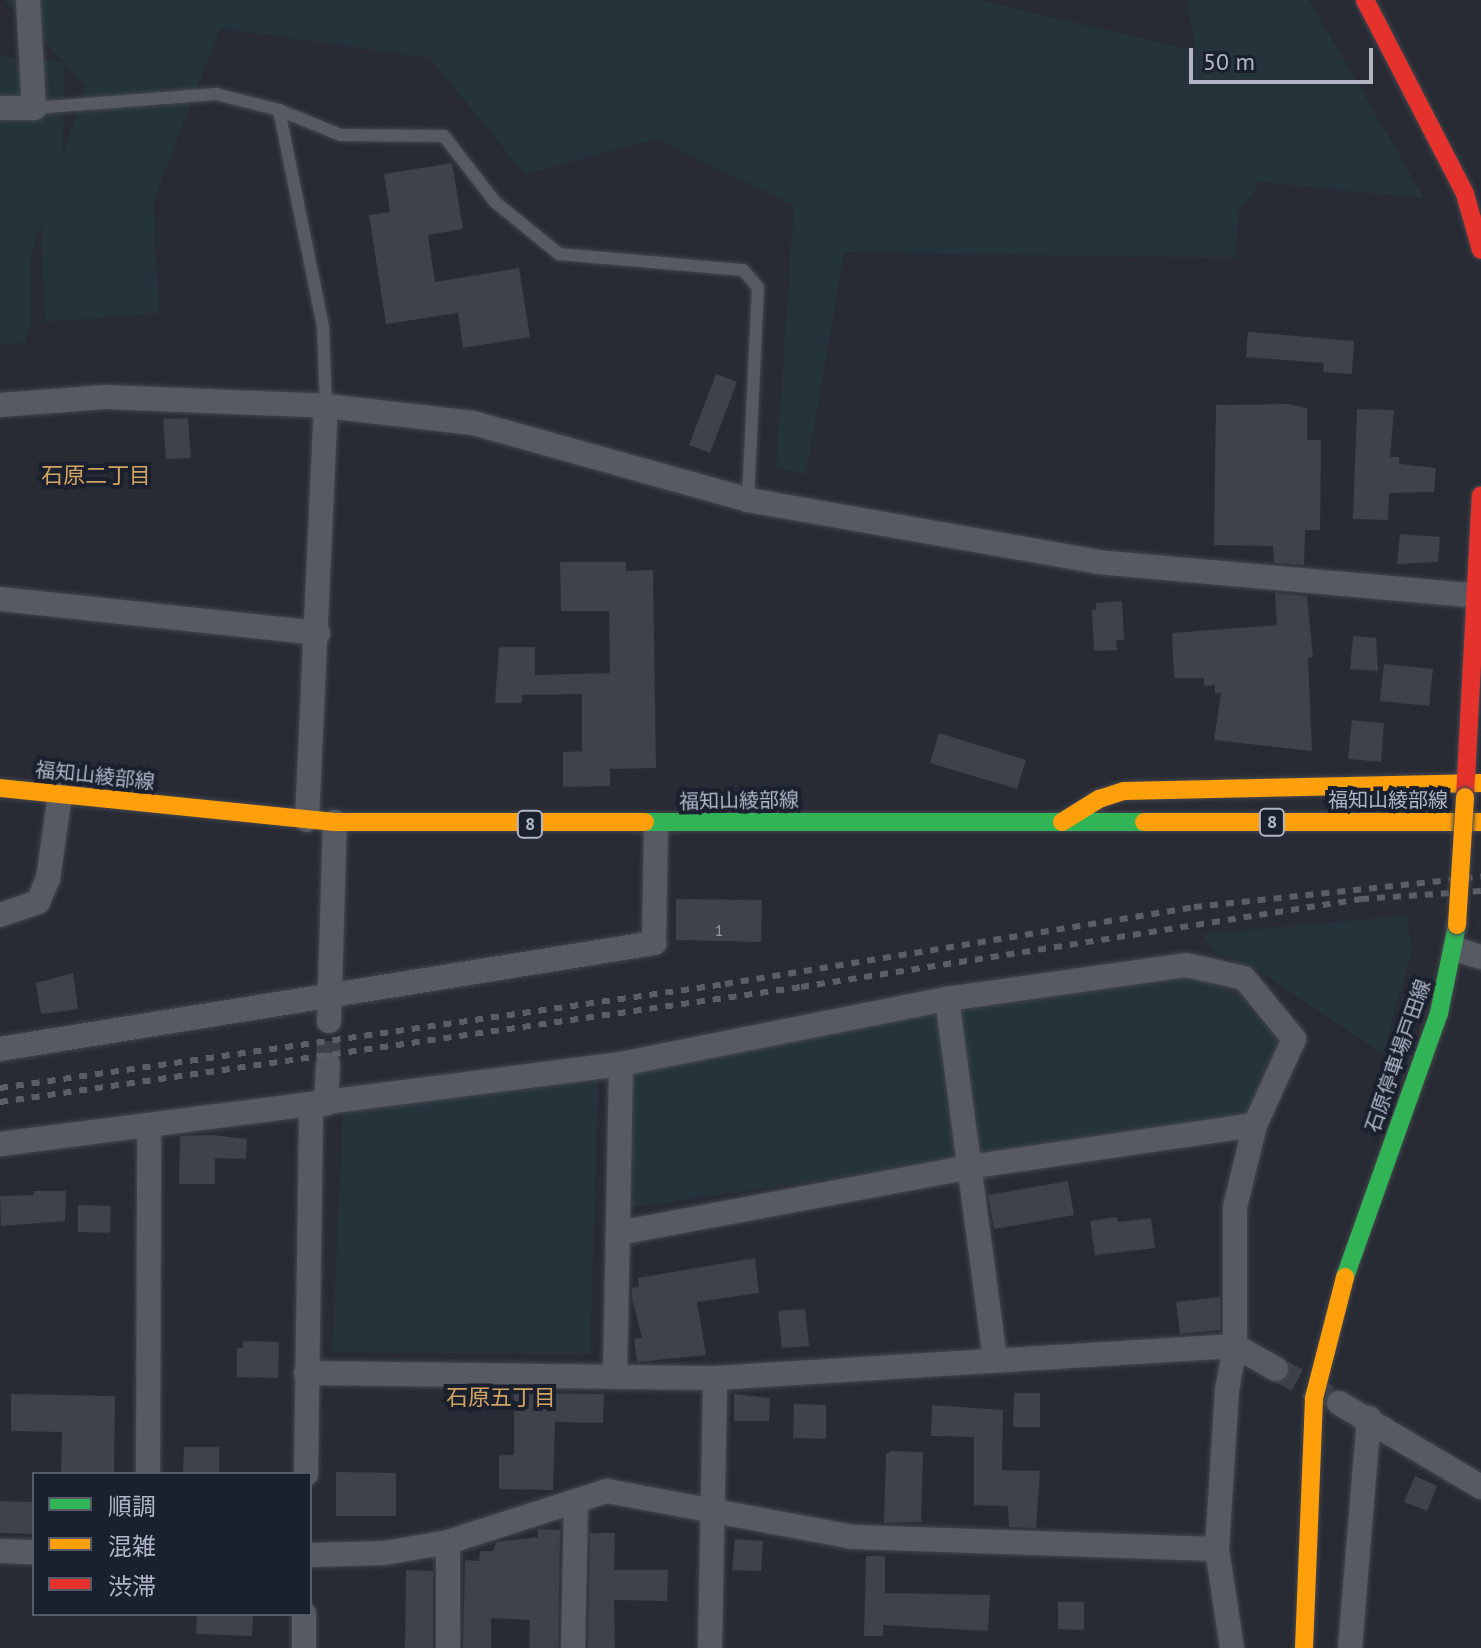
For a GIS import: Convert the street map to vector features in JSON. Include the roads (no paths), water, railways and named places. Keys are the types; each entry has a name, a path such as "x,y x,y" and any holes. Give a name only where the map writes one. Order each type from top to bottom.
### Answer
{"main road":[{"path":"1365,0 1473,193 1481,250"},
{"name":"石原停車場戸田線","path":"1304,1648 1307,1477 1314,1398 1354,1240 1434,1028 1455,949 1471,788 1481,495"},
{"name":"福知山綾部線","path":"0,788 335,822 656,825 955,818 1062,822 1481,822"},
{"path":"1062,822 1099,799 1124,791 1471,788"}],"street":[{"path":"0,108 34,108 28,0"},
{"path":"0,405 106,397 326,406 473,423 748,500 1098,562 1478,595"},
{"path":"307,820 318,633 326,406"},
{"path":"0,599 318,633"},
{"path":"0,915 38,902 48,879 60,795"},
{"path":"329,1021 335,822"},
{"path":"0,1049 654,943 656,825"},
{"path":"1455,949 1481,957"},
{"path":"0,1144 621,1064 947,999 1186,965 1244,978 1294,1039 1255,1125 1235,1207 1235,1346 1227,1390 1217,1549 1232,1648"},
{"path":"947,999 995,1357"},
{"path":"615,1377 621,1064"},
{"path":"306,1472 306,1373 319,1104 328,1065"},
{"path":"618,1233 969,1167 1255,1125"},
{"path":"148,1472 149,1127"},
{"path":"306,1373 715,1378 995,1357 1235,1346 1276,1369"},
{"path":"710,1648 715,1378"},
{"path":"1339,1403 1481,1487"},
{"path":"1350,1648 1369,1418"},
{"path":"312,1555 385,1553 448,1542 576,1504 607,1491 712,1514 852,1537 1217,1549"},
{"path":"573,1648 576,1504"},
{"path":"448,1542 448,1648"},
{"path":"0,1551 32,1552"},
{"path":"304,1616 304,1648"}],"lane":[{"path":"34,108 216,94 279,110 341,135 444,136 495,202 559,254 743,270 758,287 748,500"},
{"path":"279,110 323,326 326,406"}],"tunnel":[{"path":"328,1065 329,1021"},
{"path":"1276,1369 1330,1398"}],"railway":[{"path":"0,1088 725,984 1194,907 1481,877"},
{"path":"0,1102 801,987 1361,899 1481,891"}],"district":[{"name":"石原二丁目","path":"96,476"},
{"name":"石原五丁目","path":"501,1398"}]}
